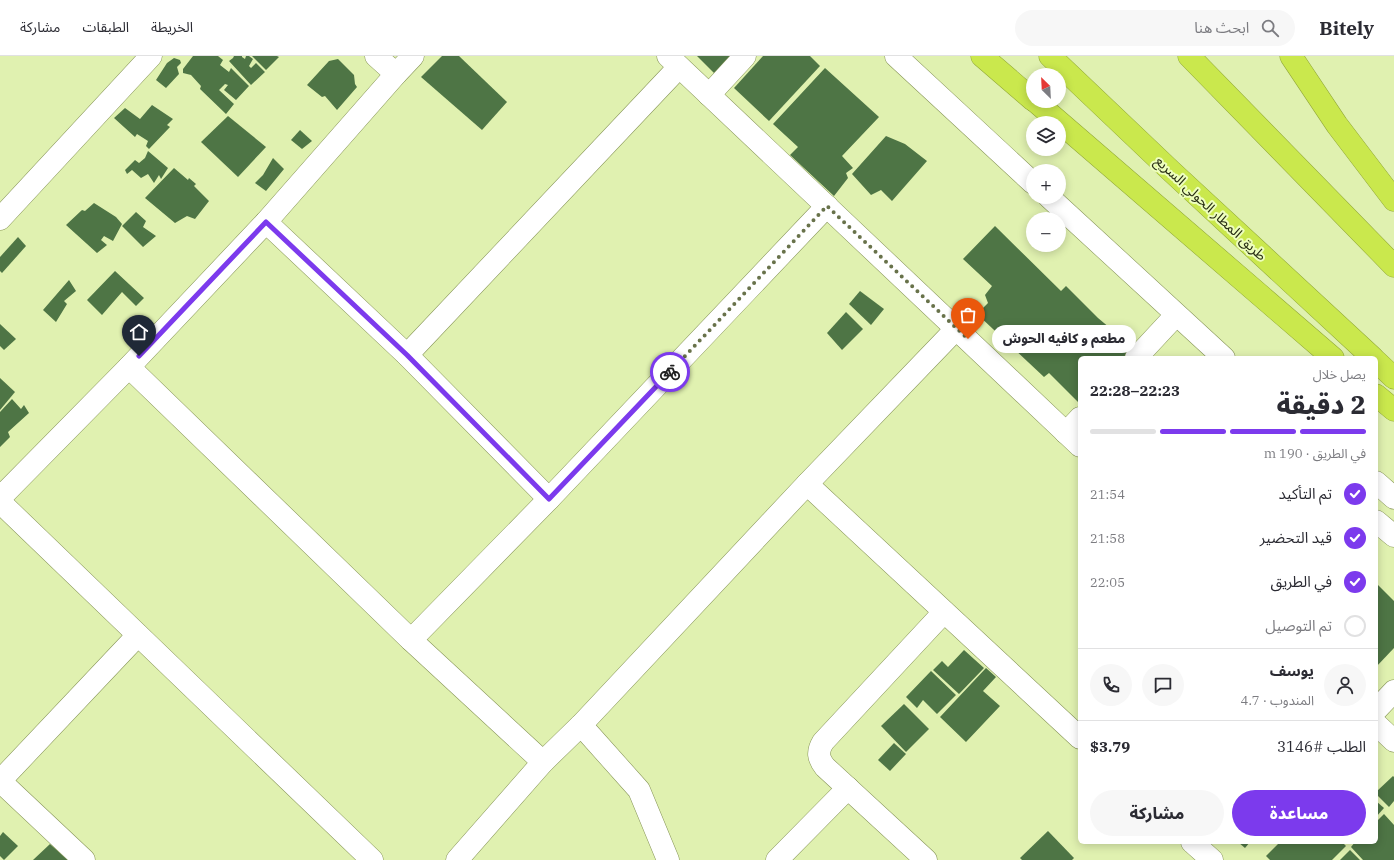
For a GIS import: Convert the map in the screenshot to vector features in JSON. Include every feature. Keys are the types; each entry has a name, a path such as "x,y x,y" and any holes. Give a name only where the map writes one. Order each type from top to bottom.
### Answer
{"highway":[{"path":"982,56 1026,93"},
{"name":"طريق المطار الحولي السريع","path":"1050,56 1171,171 1371,356"},
{"path":"1189,56 1394,266"},
{"path":"1291,56 1337,125 1394,200"},
{"path":"1043,108 1331,356"},
{"path":"1378,363 1394,378"},
{"path":"1378,397 1394,410"}],"street":[{"path":"0,219 152,56"},
{"path":"376,56 396,74"},
{"path":"0,498 129,367 266,222 396,74 414,56"},
{"path":"709,95 745,56"},
{"path":"896,56 1026,176"},
{"path":"407,355 673,61 956,328 1075,432"},
{"path":"1057,204 1222,356"},
{"path":"411,640 549,499 827,206"},
{"path":"266,222 407,355 549,499"},
{"path":"1138,356 1176,315"},
{"path":"457,860 543,762 580,725 956,328"},
{"path":"129,367 411,640 543,762"},
{"path":"807,484 1078,736"},
{"path":"1378,484 1394,498"},
{"path":"0,502 372,860"},
{"path":"1378,522 1394,536"},
{"path":"926,860 821,762 819,748 944,612"},
{"path":"84,860 0,781 138,635"},
{"path":"1378,708 1394,691"},
{"path":"580,725 639,790 668,860"},
{"path":"1378,726 1394,741"},
{"path":"777,860 848,788"},
{"path":"1194,844 1212,860"}],"building":[{"path":"193,56 218,56 223,60 220,65 229,72 231,68 249,86 236,100 224,90 228,85 225,84 219,90 234,104 226,114 200,89 201,86 191,75 183,73 183,69"},
{"path":"234,56 242,56 245,59 246,56 249,56 253,59 249,66 251,68 256,63 265,72 251,85 229,61"},
{"path":"252,56 277,56 279,57 266,70"},
{"path":"442,56 459,56 507,102 482,130 421,77"},
{"path":"697,56 737,56 717,76"},
{"path":"763,56 810,56 820,66 769,121 734,88"},
{"path":"174,58 180,60 181,63 177,67 179,74 166,88 156,80 167,63"},
{"path":"338,59 354,75 355,84 357,87 337,110 325,96 322,97 307,85 329,61"},
{"path":"825,68 879,117 842,156 853,168 846,173 848,178 834,196 790,155 798,147 773,124"},
{"path":"152,105 173,119 167,125 170,127 149,149 146,146 148,141 137,134 135,137 114,118 125,108 140,119"},
{"path":"228,116 266,147 238,177 201,142"},
{"path":"300,130 312,141 302,149 291,140"},
{"path":"886,136 905,144 927,161 892,201 881,190 871,195 852,174"},
{"path":"148,151 168,168 161,179 159,175 154,183 148,174 141,178 132,170 127,174 125,170 135,160 139,163 145,158"},
{"path":"273,158 284,169 266,191 255,183 263,175"},
{"path":"174,168 188,180 189,178 196,184 194,186 209,201 195,219 187,216 175,223 145,198"},
{"path":"94,203 116,217 122,224 113,241 104,236 101,240 107,245 97,253 66,225 82,210 85,211"},
{"path":"136,212 146,221 143,227 156,236 143,247 122,226"},
{"path":"995,226 1061,291 1066,286 1098,318 1134,348 1127,356 1078,356 1078,402 1049,373 1044,377 977,314 988,303 985,295 992,286 963,259"},
{"path":"18,237 26,246 2,273 0,271 0,257"},
{"path":"115,271 144,298 136,306 122,292 102,315 87,300"},
{"path":"69,280 76,291 64,301 67,304 56,322 43,310"},
{"path":"860,291 884,309 871,325 849,304"},
{"path":"846,312 863,329 842,350 827,333"},
{"path":"0,324 16,339 4,350 0,346"},
{"path":"0,378 15,392 0,410"},
{"path":"12,399 21,409 24,405 29,413 8,432 10,437 0,447 0,412"},
{"path":"1378,585 1394,601 1394,648 1378,665"},
{"path":"964,650 984,668 959,694 933,670 942,661 948,667"},
{"path":"986,668 996,677 983,691 1000,706 966,742 940,717"},
{"path":"931,671 956,695 937,714 923,700 917,708 906,697"},
{"path":"904,704 929,729 906,752 881,726"},
{"path":"894,743 906,754 890,771 878,760"},
{"path":"1393,776 1394,777 1394,801 1389,807 1378,796 1378,790"},
{"path":"1378,803 1384,808 1378,815"},
{"path":"1384,814 1394,825 1394,860 1363,860 1351,847 1353,844 1378,844 1378,820"},
{"path":"1048,831 1074,858 1072,860 1022,860 1020,858"},
{"path":"3,832 18,846 4,860 0,856 0,836"},
{"path":"50,844 68,860 33,860"},
{"path":"1240,844 1248,844 1245,848"},
{"path":"1278,844 1344,844 1346,846 1332,860 1270,860 1266,856"},
{"path":"1350,850 1360,860 1340,860"}],"way so far":[{"path":"670,372 827,206 968,339"}],"place":[{"name":"مطعم و كافيه الحوش","path":"968,339"}],"route":[{"path":"139,356 266,222 407,355 549,499 670,372"}]}
